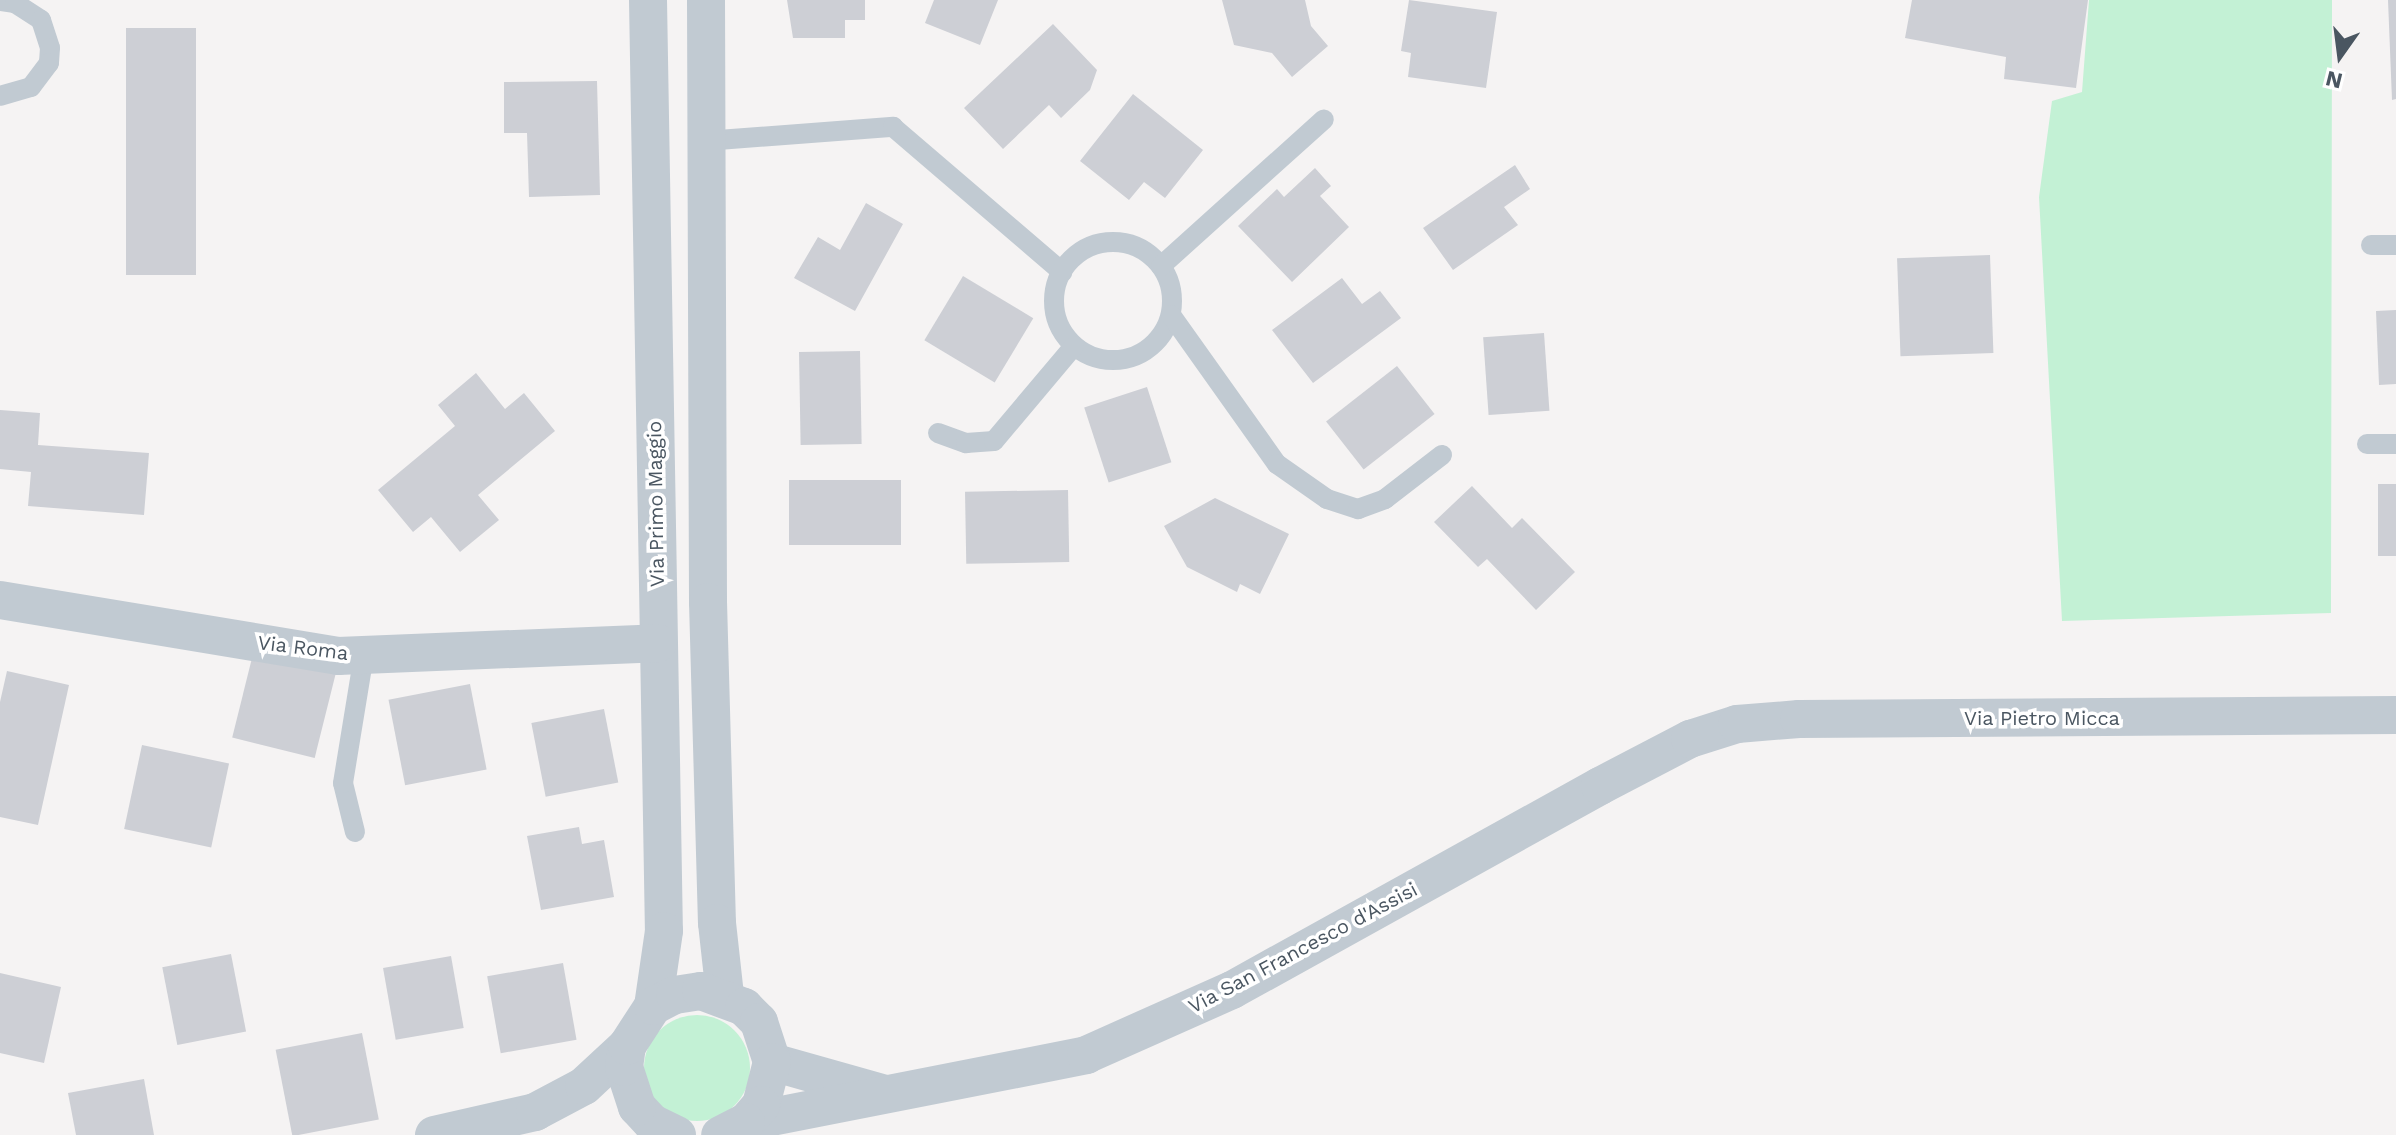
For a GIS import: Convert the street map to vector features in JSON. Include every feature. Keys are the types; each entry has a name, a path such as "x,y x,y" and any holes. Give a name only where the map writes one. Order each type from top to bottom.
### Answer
{"street":[{"name":"Via Primo Maggio","path":"648,0 664,931 653,1006"},
{"path":"706,0 708,602 717,923 725,996"},
{"name":"Via Roma","path":"0,600 338,656 658,643"},
{"name":"Via Pietro Micca","path":"1690,739 1737,724 1799,719 2396,715"},
{"name":"Via San Francesco d'Assisi","path":"733,1128 1086,1055 1232,990 1690,739"},
{"path":"434,1135 535,1112 584,1086 627,1046 653,1006 675,995 701,991 725,996 759,1022 772,1062 770,1084 733,1128"},
{"path":"627,1046 624,1067 637,1107 672,1134"},
{"name":"Via San Francesco d'Assisi","path":"772,1062 894,1096"}],"lane":[{"path":"0,1 33,5 48,33 49,63 31,87 0,96"},
{"path":"1161,266 1324,119"},
{"path":"705,141 893,127 1062,272"},
{"path":"1171,315 1149,349 1131,358 1111,360 1074,346 1054,310 1062,272 1091,246 1110,242 1138,248 1161,266 1169,281 1171,315 1277,464 1327,499 1358,509 1385,499 1442,455"},
{"path":"2371,245 2396,245"},
{"path":"938,433 966,443 994,441 1074,346"},
{"path":"2367,444 2396,444"},
{"path":"355,832 343,783 364,655"}],"green space":[{"path":"2089,0 2332,0 2331,613 2062,621 2039,197 2052,101 2082,92"},
{"path":"697,1015 717,1019 734,1031 746,1048 750,1068 746,1088 734,1105 717,1117 697,1121 677,1117 660,1105 648,1088 644,1068 648,1048 660,1031 677,1019"}],"building":[{"path":"787,0 865,0 865,20 845,20 845,38 793,38"},
{"path":"934,0 998,0 980,45 925,23"},
{"path":"1222,0 1305,0 1311,26 1328,46 1292,77 1272,53 1234,45"},
{"path":"1409,0 1497,12 1486,88 1408,77 1411,53 1401,51"},
{"path":"1912,0 2088,0 2076,88 2004,79 2006,57 1905,38"},
{"path":"2388,0 2396,0 2396,99 2392,100"},
{"path":"1053,24 1097,70 1090,90 1061,118 1049,105 1003,149 964,108"},
{"path":"126,28 196,28 196,275 126,275"},
{"path":"597,81 600,195 529,197 527,133 504,133 504,82"},
{"path":"1133,94 1203,150 1165,198 1144,182 1129,200 1080,161"},
{"path":"1515,165 1530,189 1504,207 1518,225 1453,270 1423,228"},
{"path":"1315,168 1331,186 1320,196 1349,227 1292,282 1238,226 1277,189 1284,197"},
{"path":"866,203 903,224 855,311 794,278 818,237 840,250"},
{"path":"1990,255 1993,353 1900,356 1897,258"},
{"path":"963,276 1033,318 995,383 924,340"},
{"path":"1342,278 1362,304 1380,291 1401,318 1313,383 1272,330"},
{"path":"2396,310 2396,384 2379,385 2376,311"},
{"path":"1544,333 1549,411 1489,415 1483,337"},
{"path":"860,351 862,444 801,445 799,352"},
{"path":"1397,366 1435,414 1364,469 1326,421"},
{"path":"476,373 505,409 524,393 555,431 478,495 499,520 460,552 431,517 413,532 378,490 455,426 438,405"},
{"path":"1147,387 1171,462 1109,483 1084,407"},
{"path":"0,410 40,413 38,445 149,453 144,515 28,506 31,472 0,469"},
{"path":"789,480 901,480 901,545 789,545"},
{"path":"2378,484 2396,484 2396,556 2378,556"},
{"path":"1472,486 1512,528 1522,518 1575,572 1536,610 1487,559 1478,567 1434,522"},
{"path":"1068,490 1069,562 966,564 965,492"},
{"path":"1215,498 1289,534 1260,594 1240,584 1237,592 1187,567 1164,526"},
{"path":"253,654 335,675 315,758 232,737"},
{"path":"7,671 69,685 38,825 0,817 0,702"},
{"path":"470,684 487,769 405,785 389,700"},
{"path":"604,709 618,783 546,797 531,723"},
{"path":"142,745 229,764 211,848 124,829"},
{"path":"579,827 582,844 604,840 614,897 541,910 527,836"},
{"path":"231,954 246,1032 177,1045 162,967"},
{"path":"451,956 464,1028 396,1040 383,968"},
{"path":"563,963 577,1040 501,1053 487,976"},
{"path":"0,973 61,987 44,1063 0,1053"},
{"path":"362,1033 379,1119 292,1135 276,1050"},
{"path":"144,1079 154,1135 76,1135 68,1093"}]}
